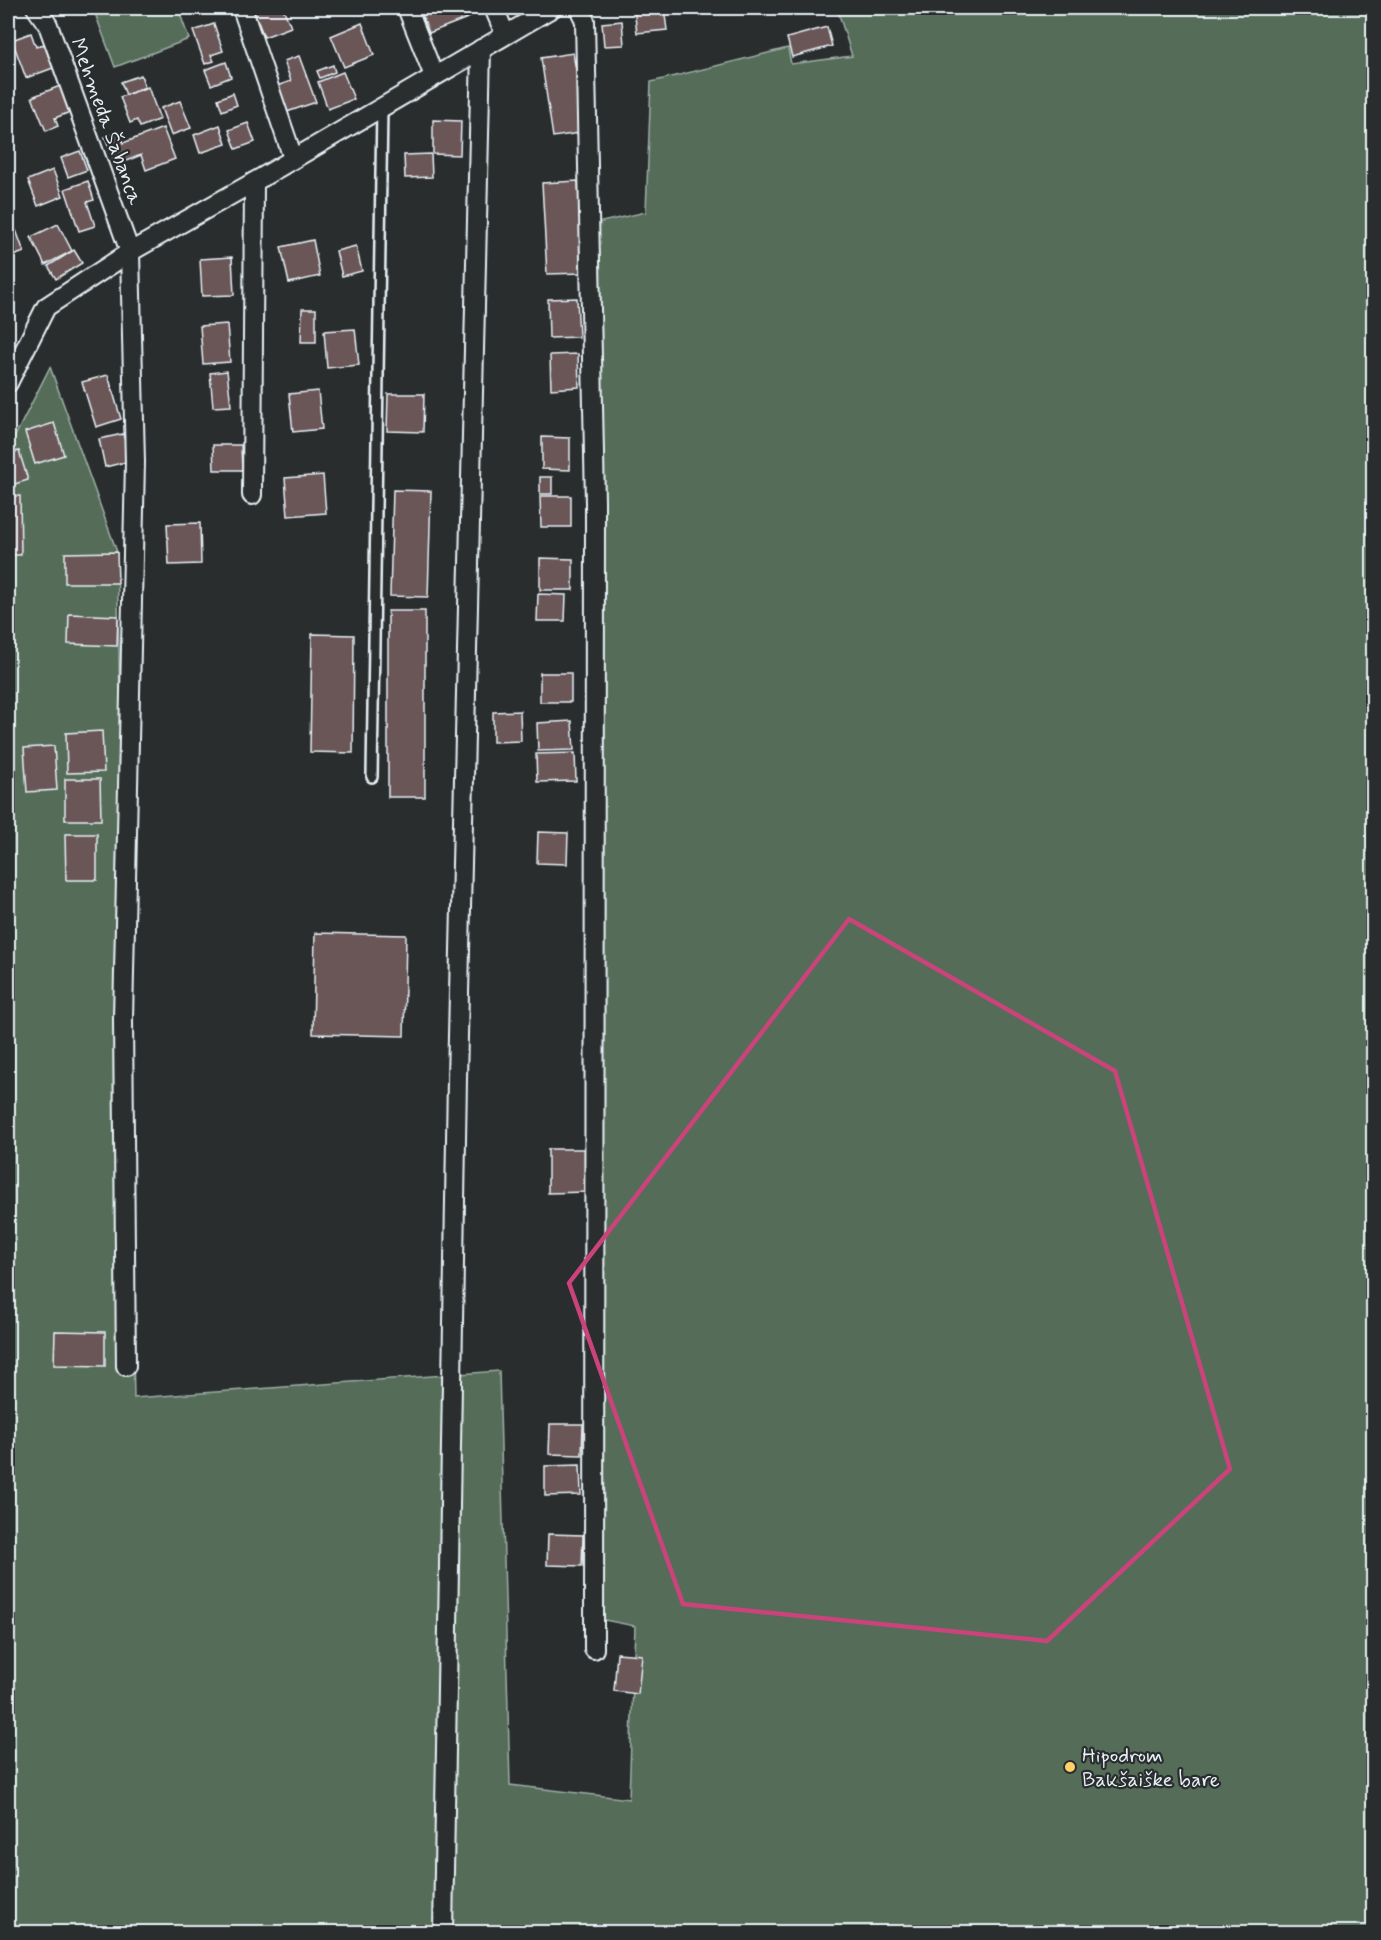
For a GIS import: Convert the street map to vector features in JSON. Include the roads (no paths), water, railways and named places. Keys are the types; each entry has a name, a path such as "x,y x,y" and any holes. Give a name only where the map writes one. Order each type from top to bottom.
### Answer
{"street":[{"name":"Mehmeda Šabanca","path":"36,8 48,24 130,252 135,462 123,1019 126,1366"},
{"path":"242,8 293,158"},
{"path":"407,8 435,76"},
{"path":"494,8 505,34"},
{"path":"8,383 46,306 130,252 552,8"},
{"path":"579,8 585,21 595,502 594,1649"},
{"path":"443,1932 457,1079 481,49"},
{"path":"252,495 254,182"}],"lane":[{"path":"372,777 382,106"}],"place":[{"name":"Hipodrom Bakšaiške bare","path":"1070,1767"}]}
